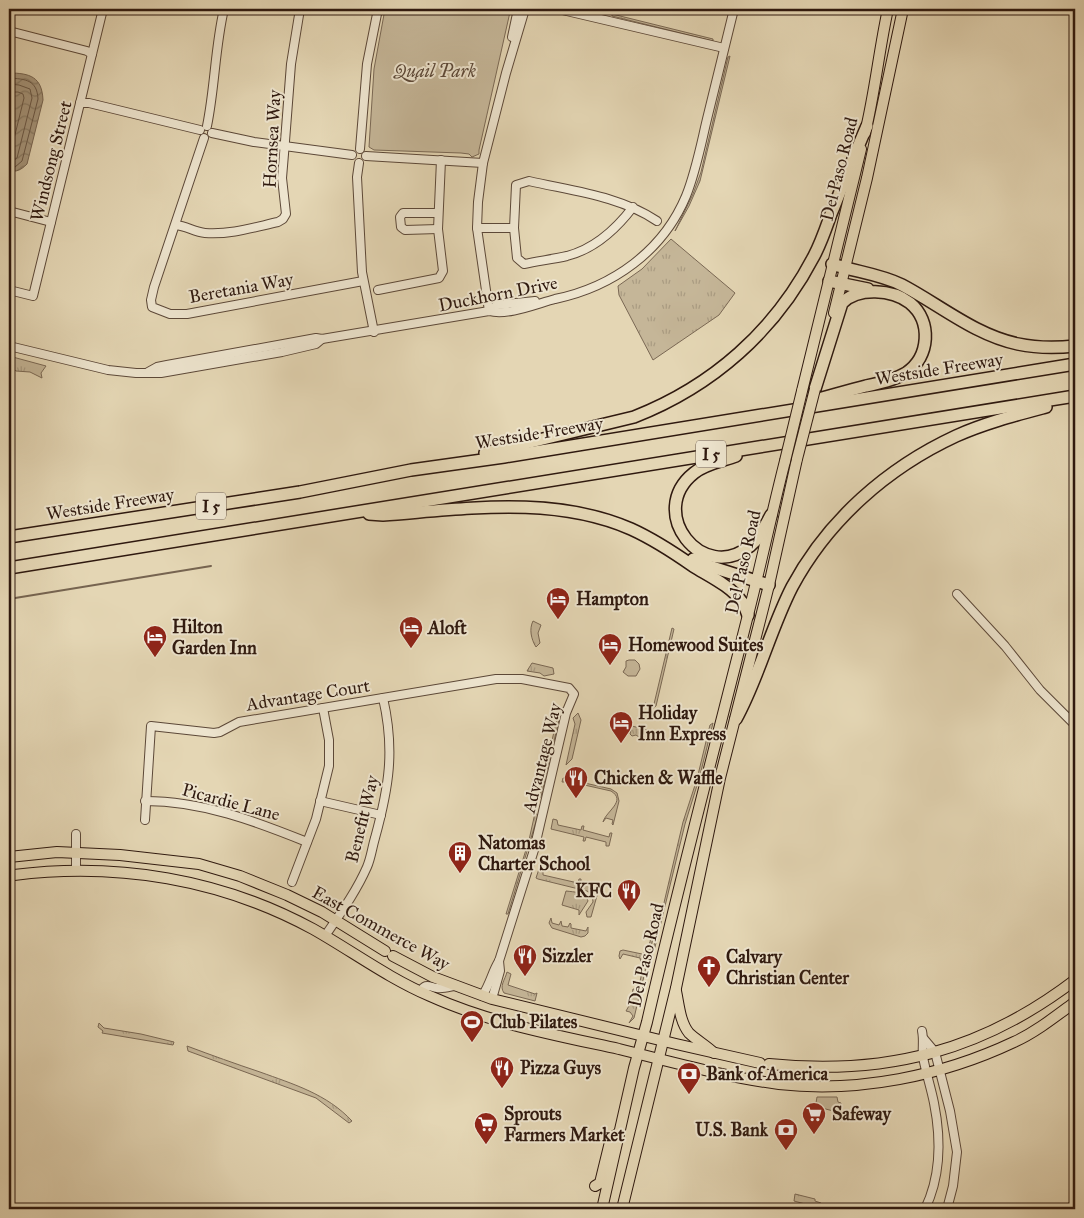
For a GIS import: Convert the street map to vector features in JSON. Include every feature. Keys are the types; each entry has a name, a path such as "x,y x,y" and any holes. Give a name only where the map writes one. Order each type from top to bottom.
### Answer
{"highway":[{"path":"412,470 634,417 677,398 721,370 738,356 768,325 797,287 815,255 867,126"},
{"path":"832,264 846,269 881,276 902,285 983,331 1000,338 1031,346 1075,346"},
{"path":"754,416 893,379 908,371 922,357 925,333 923,323 909,302 829,280"},
{"path":"815,389 842,303 854,294 864,292 880,293"},
{"name":"Westside Freeway","path":"9,537 300,492 412,470 504,457 1075,364"},
{"name":"I 5","path":"9,568 1075,396"},
{"path":"736,720 745,702 781,610 792,588 818,546 851,508 878,484 902,467 958,436 1004,418 1075,400"},
{"path":"771,515 760,535 750,546 737,554 716,556 700,552 688,542 679,528 676,507 683,484 695,472 708,465 774,444"},
{"path":"347,513 383,515 520,508 559,510 611,522 638,532 732,591 743,603 748,616"},
{"path":"666,548 709,566 769,585"}],"main road":[{"name":"Del Paso Road","path":"602,1209 638,1054 714,745 748,616 867,126 888,9"},
{"name":"Del Paso Road","path":"622,1209 676,988 720,778 769,585 797,459 846,269 903,9"},
{"name":"East Commerce Way","path":"9,857 57,852 120,855 199,864 240,876 287,895 335,920 389,954 433,977 487,998 714,1053 764,1063 804,1067 863,1066 923,1056 973,1040 997,1029 1041,1004 1075,980"},
{"name":"East Commerce Way","path":"11,875 76,870 130,872 202,885 271,908 325,936 387,975 462,1010 658,1059 781,1084 848,1085 893,1080 927,1073 972,1060 1016,1041 1051,1020 1075,1002"},
{"path":"676,988 685,1027 714,1053"},
{"path":"595,1186 600,1183 611,1138 619,1133"}],"street":[{"name":"Windsong Street","path":"9,290 32,296 104,9"},
{"path":"207,126 217,45 224,9"},
{"name":"Hornsea Way","path":"176,225 185,226 204,233 217,233 283,220 286,214 282,178 284,146 291,64 300,9"},
{"path":"360,148 367,64 378,9"},
{"path":"506,73 518,9"},
{"path":"489,311 477,228 478,202 483,163 525,9"},
{"path":"558,9 724,48"},
{"name":"Duckhorn Drive","path":"9,346 108,370 136,373 148,372 157,367 316,338 322,340 374,332 489,311 497,306 550,301 592,289 626,270 650,249 671,224 681,208 693,178 734,9"},
{"path":"9,31 87,51 92,54"},
{"path":"80,103 89,103 200,130"},
{"path":"200,130 203,126 207,126"},
{"path":"207,126 211,128 212,133"},
{"path":"200,130 201,136 204,138 208,138 212,133"},
{"path":"212,133 231,138 352,155"},
{"name":"Beretania Way","path":"204,138 151,300 152,307 159,311 188,314 363,281"},
{"path":"352,155 356,149 360,148"},
{"path":"360,148 366,156"},
{"path":"352,155 354,161 359,163"},
{"path":"366,156 483,163"},
{"path":"366,156 359,163 357,177 363,281 374,332"},
{"path":"378,290 439,278 443,271 438,229 441,160"},
{"path":"633,207 616,226 593,244 569,255 524,264 517,258 514,228 516,185 523,182 529,181 610,200 633,207 657,221"},
{"path":"9,211 51,222"},
{"path":"438,213 404,213 400,217 400,227 405,230 438,229"},
{"path":"477,228 514,228"},
{"path":"957,594 1005,646 1040,690 1075,725"},
{"name":"Advantage Way","path":"383,698 505,679 522,679 569,688 574,694 566,713 534,850 500,961 500,971 487,998"},
{"name":"Advantage Court","path":"145,801 150,726 214,733 220,732 239,722 383,698"},
{"name":"Benefit Way","path":"325,936 367,867 381,815 389,775 390,752 383,698"},
{"path":"292,882 316,818 329,766 330,756 323,708"},
{"path":"145,801 145,820"},
{"name":"Picardie Lane","path":"145,801 169,801 246,818 307,842"},
{"path":"320,801 381,815"},
{"path":"76,834 76,870"},
{"path":"420,992 423,986 429,985 437,988 454,986"},
{"path":"936,1209 926,1208 936,1176 939,1133 923,1056 923,1035 935,1052 950,1111 957,1152 948,1209"},
{"path":"781,1084 787,1076 796,1074 804,1067"},
{"path":"1068,1209 1075,1204"}],"green space":[{"name":"Quail Park","path":"385,9 508,9 510,12 479,154 472,157 469,154 461,153 374,150 369,147 374,69"},
{"path":"612,14 713,39 713,41 612,16"},
{"path":"730,56 700,181 675,231 693,194 701,172 728,57"},
{"path":"671,239 735,293 719,315 653,360 619,295 618,286 642,269"},
{"path":"9,356 46,366 41,373 42,378 30,372 16,371 9,366"},
{"path":"533,621 541,625 538,633 540,643 536,647 531,634"},
{"path":"672,628 674,629 656,706 653,708 645,706 645,703 652,706 654,704"},
{"path":"635,660 639,664 640,669 636,676 628,676 623,672 626,667 626,661"},
{"path":"532,663 553,668 554,674 544,676 540,673 527,671"},
{"path":"562,707 541,797 539,797 559,710"},
{"path":"578,713 581,720 572,759 566,765 575,724 573,718"},
{"path":"713,723 651,958 683,822 697,779 710,725"},
{"path":"632,726 654,732 654,740 636,735 632,736 630,734"},
{"path":"563,778 611,789 617,793 619,801 613,825 613,820 606,818 603,822 617,799 611,791 571,782 562,782"},
{"path":"535,813 538,815 508,914 506,914 529,840"},
{"path":"553,819 557,820 558,825 581,830 582,826 584,826 583,830 609,837 610,833 612,833 609,846 606,846 606,842 586,837 585,841 583,841 584,837 551,829"},
{"path":"539,869 543,871 543,875 578,883 579,879 581,879 581,883 596,887 598,883 600,885 591,917 587,917 586,912 593,902 592,894 587,891 538,879 536,878"},
{"path":"566,891 579,893 587,898 588,901 579,915 579,910 562,905"},
{"path":"551,918 552,923 559,925 561,921 562,926 568,927 570,923 571,928 586,931 588,927 588,933 581,937 552,928 549,923"},
{"path":"653,925 656,926 634,1018 629,1023 633,1016 630,1012 626,1011 630,1004 633,989 638,990 644,964 641,963 640,958 623,954 620,959 620,951 642,954 645,952 650,941"},
{"path":"507,972 511,974 508,985 537,993 535,1001 504,993 502,985"},
{"path":"99,1023 104,1028 174,1042 173,1045 102,1033 103,1031 98,1027"},
{"path":"187,1046 309,1091 332,1104 352,1121 349,1123 316,1098 188,1051"},
{"path":"817,1097 837,1097 838,1102 841,1103 841,1113 818,1107 816,1103"},
{"path":"795,1194 815,1199 815,1201 821,1203 820,1208 794,1201"}],"water":[{"path":"9,73 29,75 34,78 40,86 43,100 27,164 21,169 14,171 9,171"}],"waterway":[{"path":"9,599 211,566"}],"place":[{"name":"Hampton","path":"558,620"},
{"name":"Aloft","path":"411,649"},
{"name":"Hilton Garden Inn","path":"155,658"},
{"name":"Homewood Suites","path":"610,666"},
{"name":"Holiday Inn Express","path":"621,744"},
{"name":"Chicken & Waffle","path":"576,799"},
{"name":"Natomas Charter School","path":"460,874"},
{"name":"KFC","path":"629,912"},
{"name":"Sizzler","path":"525,977"},
{"name":"Calvary Christian Center","path":"709,988"},
{"name":"Club Pilates","path":"472,1043"},
{"name":"Pizza Guys","path":"502,1089"},
{"name":"Bank of America","path":"689,1095"},
{"name":"Safeway","path":"814,1135"},
{"name":"Sprouts Farmers Market","path":"486,1145"},
{"name":"U.S. Bank","path":"786,1151"}]}
